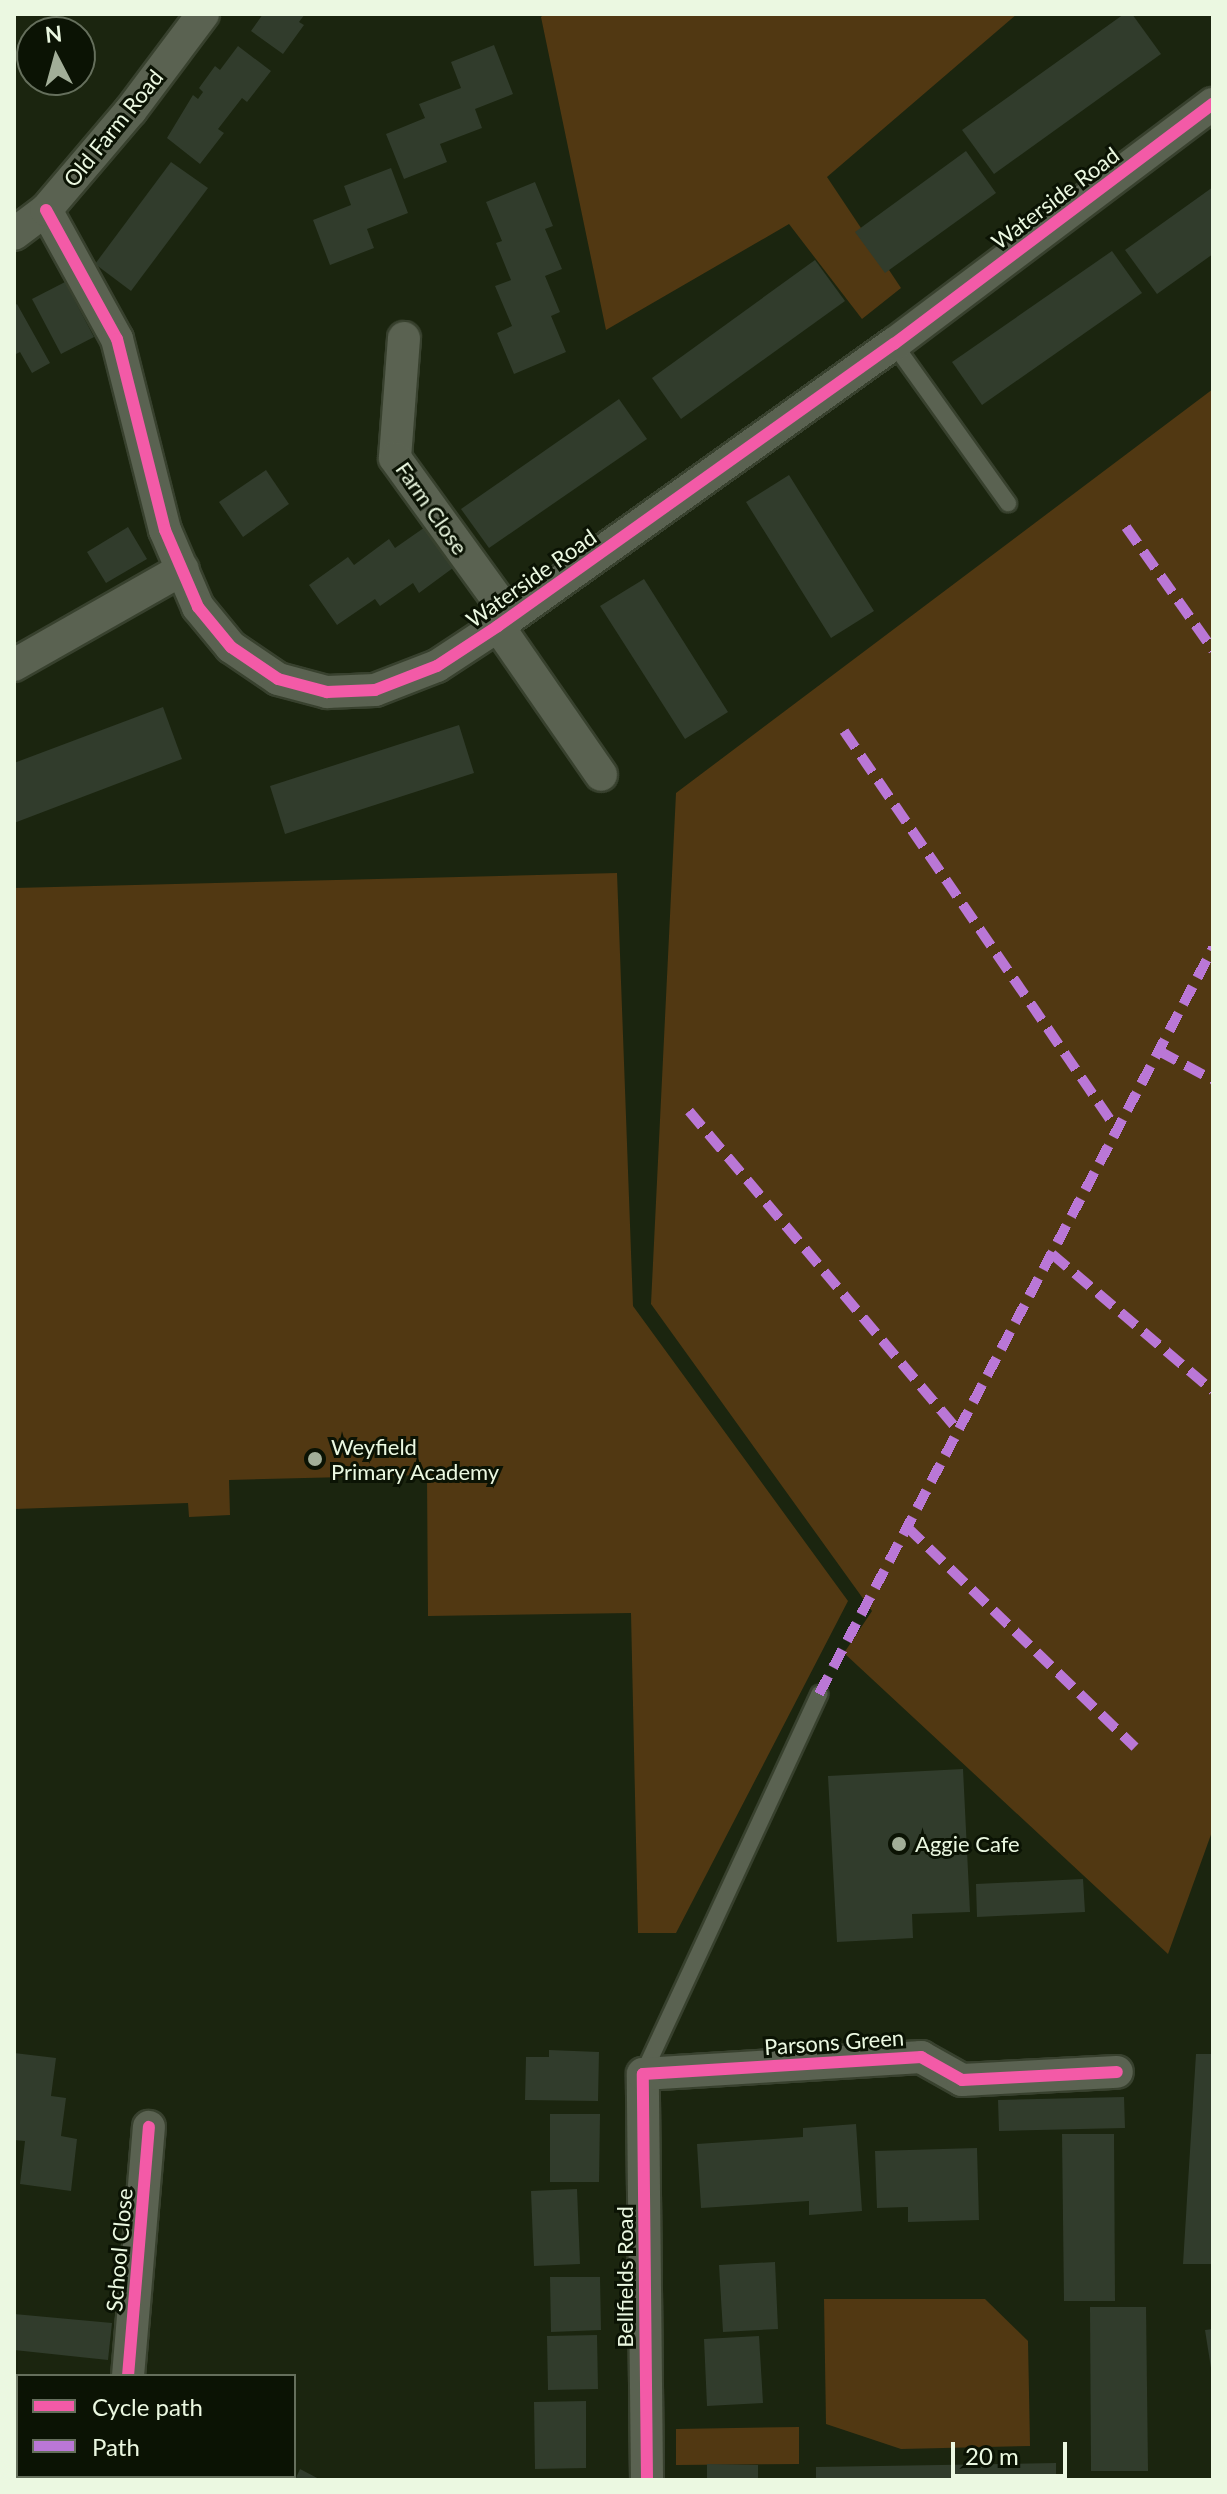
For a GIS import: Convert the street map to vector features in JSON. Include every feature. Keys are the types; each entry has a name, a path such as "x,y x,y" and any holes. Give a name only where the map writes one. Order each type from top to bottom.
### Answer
{"street":[{"name":"Old Farm Road","path":"14,234 46,210 131,110 203,14"},
{"name":"Waterside Road","path":"46,210 117,339 165,530 198,607 231,647 278,679 327,692 375,690 437,666 504,621 894,344 1213,104"},
{"name":"Farm Close","path":"404,338 395,458 504,621 601,775"},
{"path":"14,665 183,569"},
{"name":"Parsons Green","path":"643,2074 921,2057 962,2080 1117,2072"},
{"name":"Bellfields Road","path":"643,2074 647,2480"},
{"name":"School Close","path":"128,2374 149,2127"}],"lane":[{"path":"894,344 1008,503"},
{"path":"643,2074 819,1694"}],"shaded area":[{"path":"544,14 1017,14 827,177 901,288 862,319 789,224 606,330 541,17"},
{"path":"1213,389 1213,1829 1168,1954 844,1653 872,1611 651,1304 676,793"},
{"path":"617,873 633,1306 848,1601 676,1933 638,1933 631,1613 428,1616 427,1475 229,1480 230,1515 189,1517 188,1503 14,1509 14,888"},
{"path":"824,2299 985,2299 1028,2341 1030,2446 901,2449 826,2424"},
{"path":"799,2427 799,2464 676,2465 676,2429"}],"building":[{"path":"263,14 305,14 299,22 304,25 283,54 251,31"},
{"path":"1124,14 1132,14 1161,54 994,174 962,130"},
{"path":"494,45 513,94 475,109 482,128 440,144 447,162 404,179 386,134 425,118 419,104 461,88 451,62"},
{"path":"238,46 271,71 247,102 242,98 218,129 224,133 200,164 167,138 193,95 198,99 203,92 199,88 215,66 220,70"},
{"path":"966,151 996,193 885,273 855,232"},
{"path":"171,162 208,188 131,291 95,264"},
{"path":"391,168 408,213 367,229 374,248 330,265 313,220 351,205 344,186"},
{"path":"535,182 553,226 545,229 562,269 545,276 560,312 551,316 566,352 514,374 497,333 512,326 495,286 511,280 496,243 502,241 486,202"},
{"path":"1213,187 1213,254 1157,294 1125,250"},
{"path":"1112,251 1142,293 982,405 952,362"},
{"path":"815,260 845,301 681,419 652,378"},
{"path":"65,282 94,337 61,354 32,299"},
{"path":"17,304 50,363 32,373 20,352 14,355 14,306"},
{"path":"619,399 647,439 489,548 461,509"},
{"path":"266,470 289,504 243,537 219,502"},
{"path":"789,475 874,611 831,638 746,502"},
{"path":"428,525 457,565 419,593 413,583 380,606 375,599 337,625 309,585 348,557 354,565 389,539 395,548"},
{"path":"128,527 147,559 106,583 87,552"},
{"path":"644,579 728,712 685,739 600,606"},
{"path":"163,707 182,759 14,823 14,763"},
{"path":"459,725 474,773 285,834 270,786"},
{"name":"Aggie Cafe","path":"963,1769 970,1912 912,1914 913,1938 837,1942 828,1776"},
{"path":"1083,1879 1085,1912 977,1917 976,1884"},
{"path":"549,2050 599,2052 598,2101 525,2100 526,2057 549,2057"},
{"path":"14,2053 56,2058 51,2096 66,2098 61,2136 77,2139 71,2191 20,2184 25,2141 14,2140"},
{"path":"1196,2054 1213,2054 1213,2264 1183,2264"},
{"path":"1124,2097 1125,2128 999,2131 998,2100"},
{"path":"550,2114 600,2114 599,2182 550,2182"},
{"path":"856,2124 862,2211 809,2215 809,2201 701,2208 697,2144 803,2137 803,2128"},
{"path":"1062,2134 1114,2134 1115,2301 1064,2301"},
{"path":"977,2148 979,2220 908,2222 908,2207 877,2208 875,2151"},
{"path":"577,2189 580,2264 534,2266 531,2191"},
{"path":"775,2262 778,2329 723,2332 719,2265"},
{"path":"550,2277 600,2277 601,2330 551,2332"},
{"path":"1090,2307 1146,2307 1148,2471 1091,2471"},
{"path":"14,2314 112,2323 108,2360 14,2350"},
{"path":"1213,2329 1213,2368 1211,2368 1205,2330"},
{"path":"597,2335 598,2389 548,2390 547,2336"},
{"path":"759,2336 763,2403 707,2406 704,2339"},
{"path":"586,2401 586,2468 535,2469 534,2402"},
{"path":"1056,2463 1056,2480 816,2480 816,2467"},
{"path":"707,2464 758,2465 758,2480 707,2480"},
{"path":"300,2469 321,2480 295,2480"},
{"path":"258,2478 262,2480 194,2480"}],"marked path":[{"path":"1126,527 1213,650"},
{"path":"844,731 1117,1130"},
{"path":"819,1694 1213,948"},
{"path":"1159,1051 1213,1080"},
{"path":"689,1111 958,1431"},
{"path":"1052,1254 1213,1391"},
{"path":"907,1527 1135,1747"}],"cycle path":[{"path":"46,210 117,339 165,530 198,607 231,647 278,679 327,692 375,690 437,666 498,626 894,344 1213,104"},
{"path":"647,2480 643,2074 921,2057 962,2080 1117,2072"},
{"path":"128,2374 149,2127"}],"place":[{"name":"Weyfield Primary Academy","path":"315,1459"},
{"name":"Aggie Cafe","path":"899,1844"}]}
